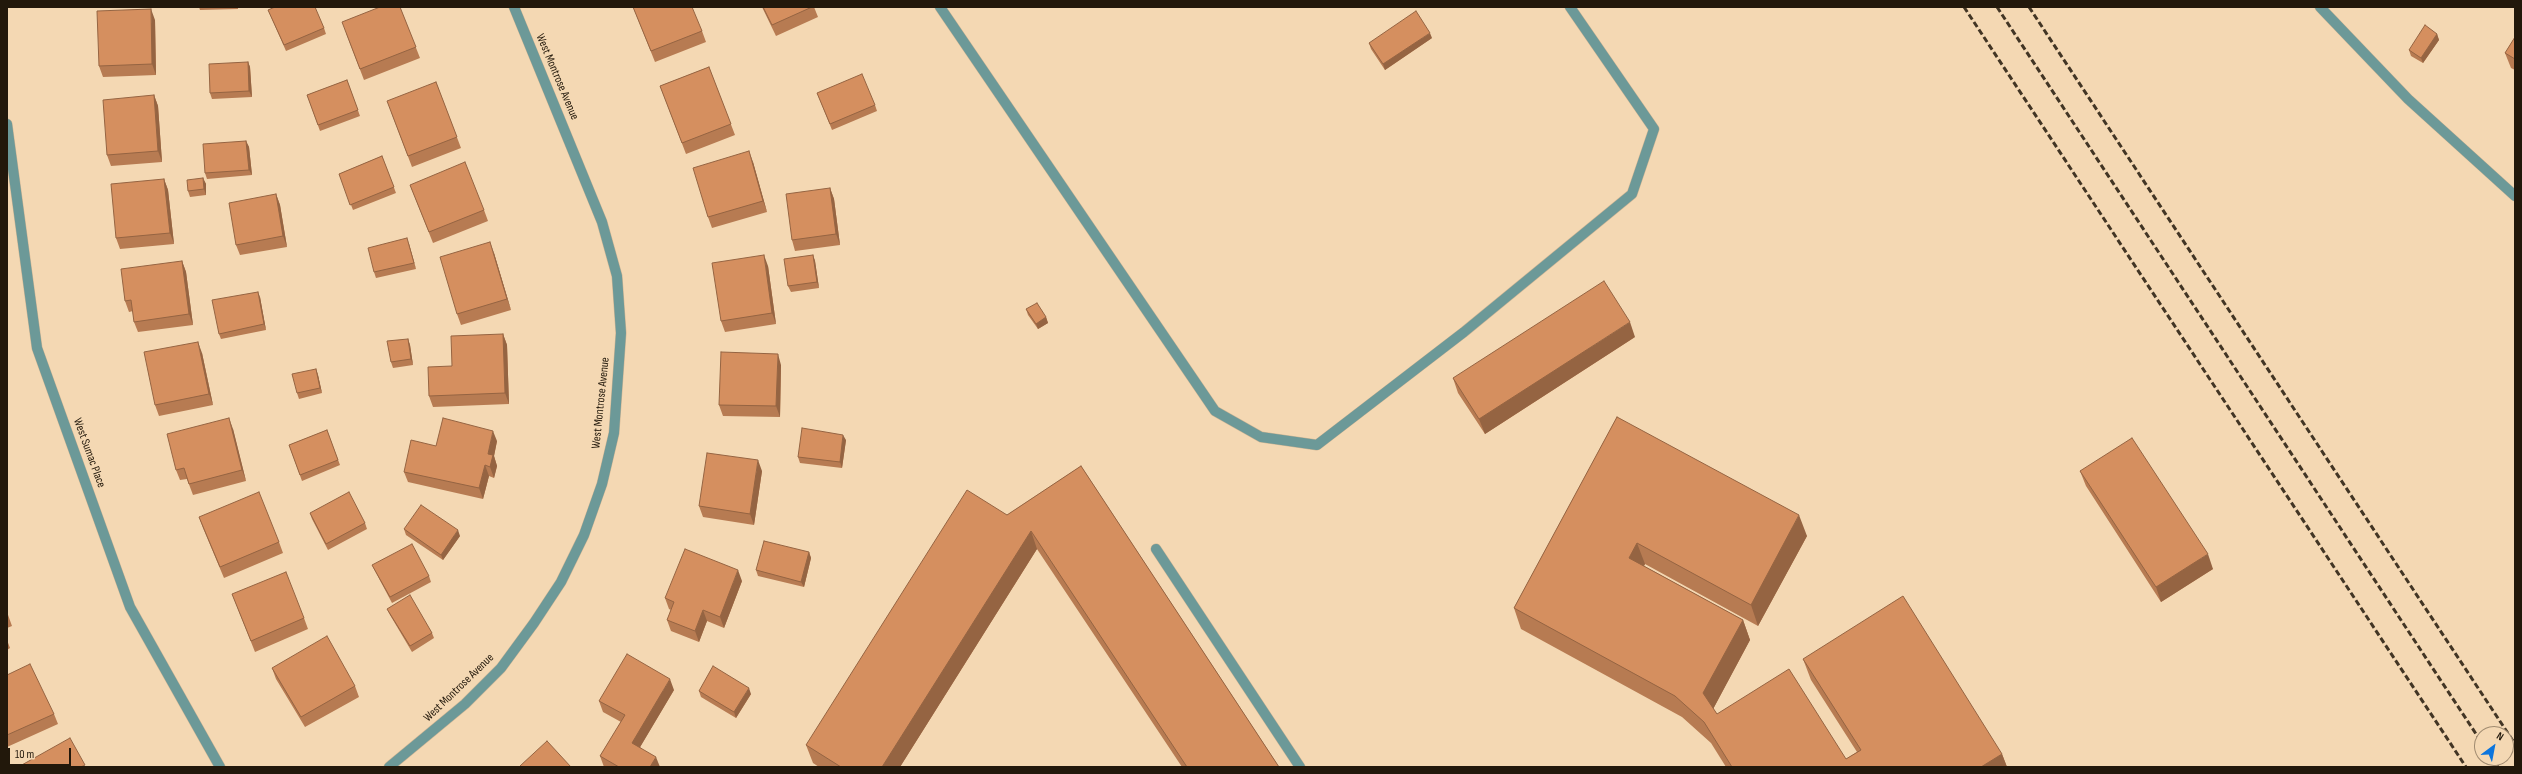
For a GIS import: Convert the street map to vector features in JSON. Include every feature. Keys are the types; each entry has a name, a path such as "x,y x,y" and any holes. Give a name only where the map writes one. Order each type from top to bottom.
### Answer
{"street":[{"name":"West Montrose Avenue","path":"389,767 410,752 465,704 502,668 534,623 561,582 584,534 602,484 614,433 621,333 617,276 602,222 514,7"},
{"path":"940,7 1215,411 1261,437 1316,445 1464,332 1632,194 1654,129 1570,7"},
{"path":"2320,7 2408,99 2515,196"},
{"name":"West Sumac Place","path":"7,124 37,348 130,607 220,767"},
{"path":"1156,549 1300,767"}],"building":[{"path":"275,7 315,7 324,28 284,45 268,10"},
{"path":"380,7 400,7 416,47 360,69 342,22"},
{"path":"633,7 692,7 702,31 651,51"},
{"path":"763,7 812,7 772,25"},
{"path":"151,9 152,64 99,66 97,11"},
{"path":"1416,11 1430,33 1383,64 1369,43"},
{"path":"2425,25 2437,34 2421,58 2409,50"},
{"path":"2515,37 2515,59 2505,53"},
{"path":"248,62 249,91 210,93 209,64"},
{"path":"709,67 731,124 682,143 660,86"},
{"path":"862,74 875,105 830,124 817,93"},
{"path":"347,80 358,110 318,125 307,95"},
{"path":"436,82 457,137 408,156 387,101"},
{"path":"154,95 158,151 107,155 103,100"},
{"path":"246,141 249,170 205,173 203,144"},
{"path":"749,151 763,201 708,217 693,168"},
{"path":"382,156 394,187 350,205 339,174"},
{"path":"465,162 484,210 429,232 410,185"},
{"path":"203,178 204,189 188,191 187,180"},
{"path":"164,179 170,233 116,238 111,184"},
{"path":"830,188 836,234 792,240 786,194"},
{"path":"276,194 283,236 236,245 229,203"},
{"path":"407,238 414,263 374,272 368,248"},
{"path":"490,242 507,299 457,314 440,257"},
{"path":"764,255 772,313 721,321 712,263"},
{"path":"813,255 817,282 788,286 784,259"},
{"path":"182,261 189,314 134,322 131,300 125,301 121,269"},
{"path":"1604,281 1630,322 1479,419 1453,378"},
{"path":"258,292 264,324 219,334 212,300"},
{"path":"1037,303 1046,317 1036,324 1026,309"},
{"path":"503,334 505,393 429,396 428,367 452,366 451,336"},
{"path":"408,339 411,359 391,362 387,341"},
{"path":"198,342 209,394 155,405 144,352"},
{"path":"721,352 778,354 776,406 719,405"},
{"path":"316,369 320,388 297,393 292,374"},
{"path":"1617,417 1799,515 1751,605 1637,543 1629,558 1743,620 1703,693 1717,714 1789,669 1846,759 1861,750 1803,659 1903,596 2002,754 1981,767 1732,767 1704,722 1675,696 1514,608"},
{"path":"229,418 242,470 189,484 184,468 176,470 167,434"},
{"path":"443,418 493,431 488,454 493,455 490,467 485,465 479,488 404,472 411,440 436,446"},
{"path":"802,428 843,435 840,462 798,457"},
{"path":"327,430 338,460 300,475 289,445"},
{"path":"2132,438 2208,554 2156,587 2080,471"},
{"path":"707,453 758,460 750,514 699,506"},
{"path":"1081,466 1279,767 1187,767 1031,531 882,767 841,767 806,745 967,490 1007,515"},
{"path":"259,492 279,542 220,567 199,517"},
{"path":"349,492 365,523 326,544 310,513"},
{"path":"421,505 458,530 441,555 404,529"},
{"path":"764,541 809,552 801,582 756,570"},
{"path":"412,544 429,576 390,597 372,565"},
{"path":"685,549 738,570 720,617 703,610 695,631 667,620 674,602 665,598"},
{"path":"286,572 304,618 251,641 232,594"},
{"path":"410,595 432,633 410,646 387,609"},
{"path":"327,636 355,686 301,717 272,668"},
{"path":"627,654 670,679 632,743 656,757 650,767 619,767 600,756 625,715 599,701"},
{"path":"30,664 54,714 7,735 7,675"},
{"path":"713,666 749,688 734,712 699,691"},
{"path":"70,738 85,765 81,767 20,767 20,766"},
{"path":"547,741 571,767 520,766"}],"railway":[{"path":"1964,7 2466,767"},
{"path":"1997,7 2474,731"},
{"path":"2029,7 2515,744"}]}
